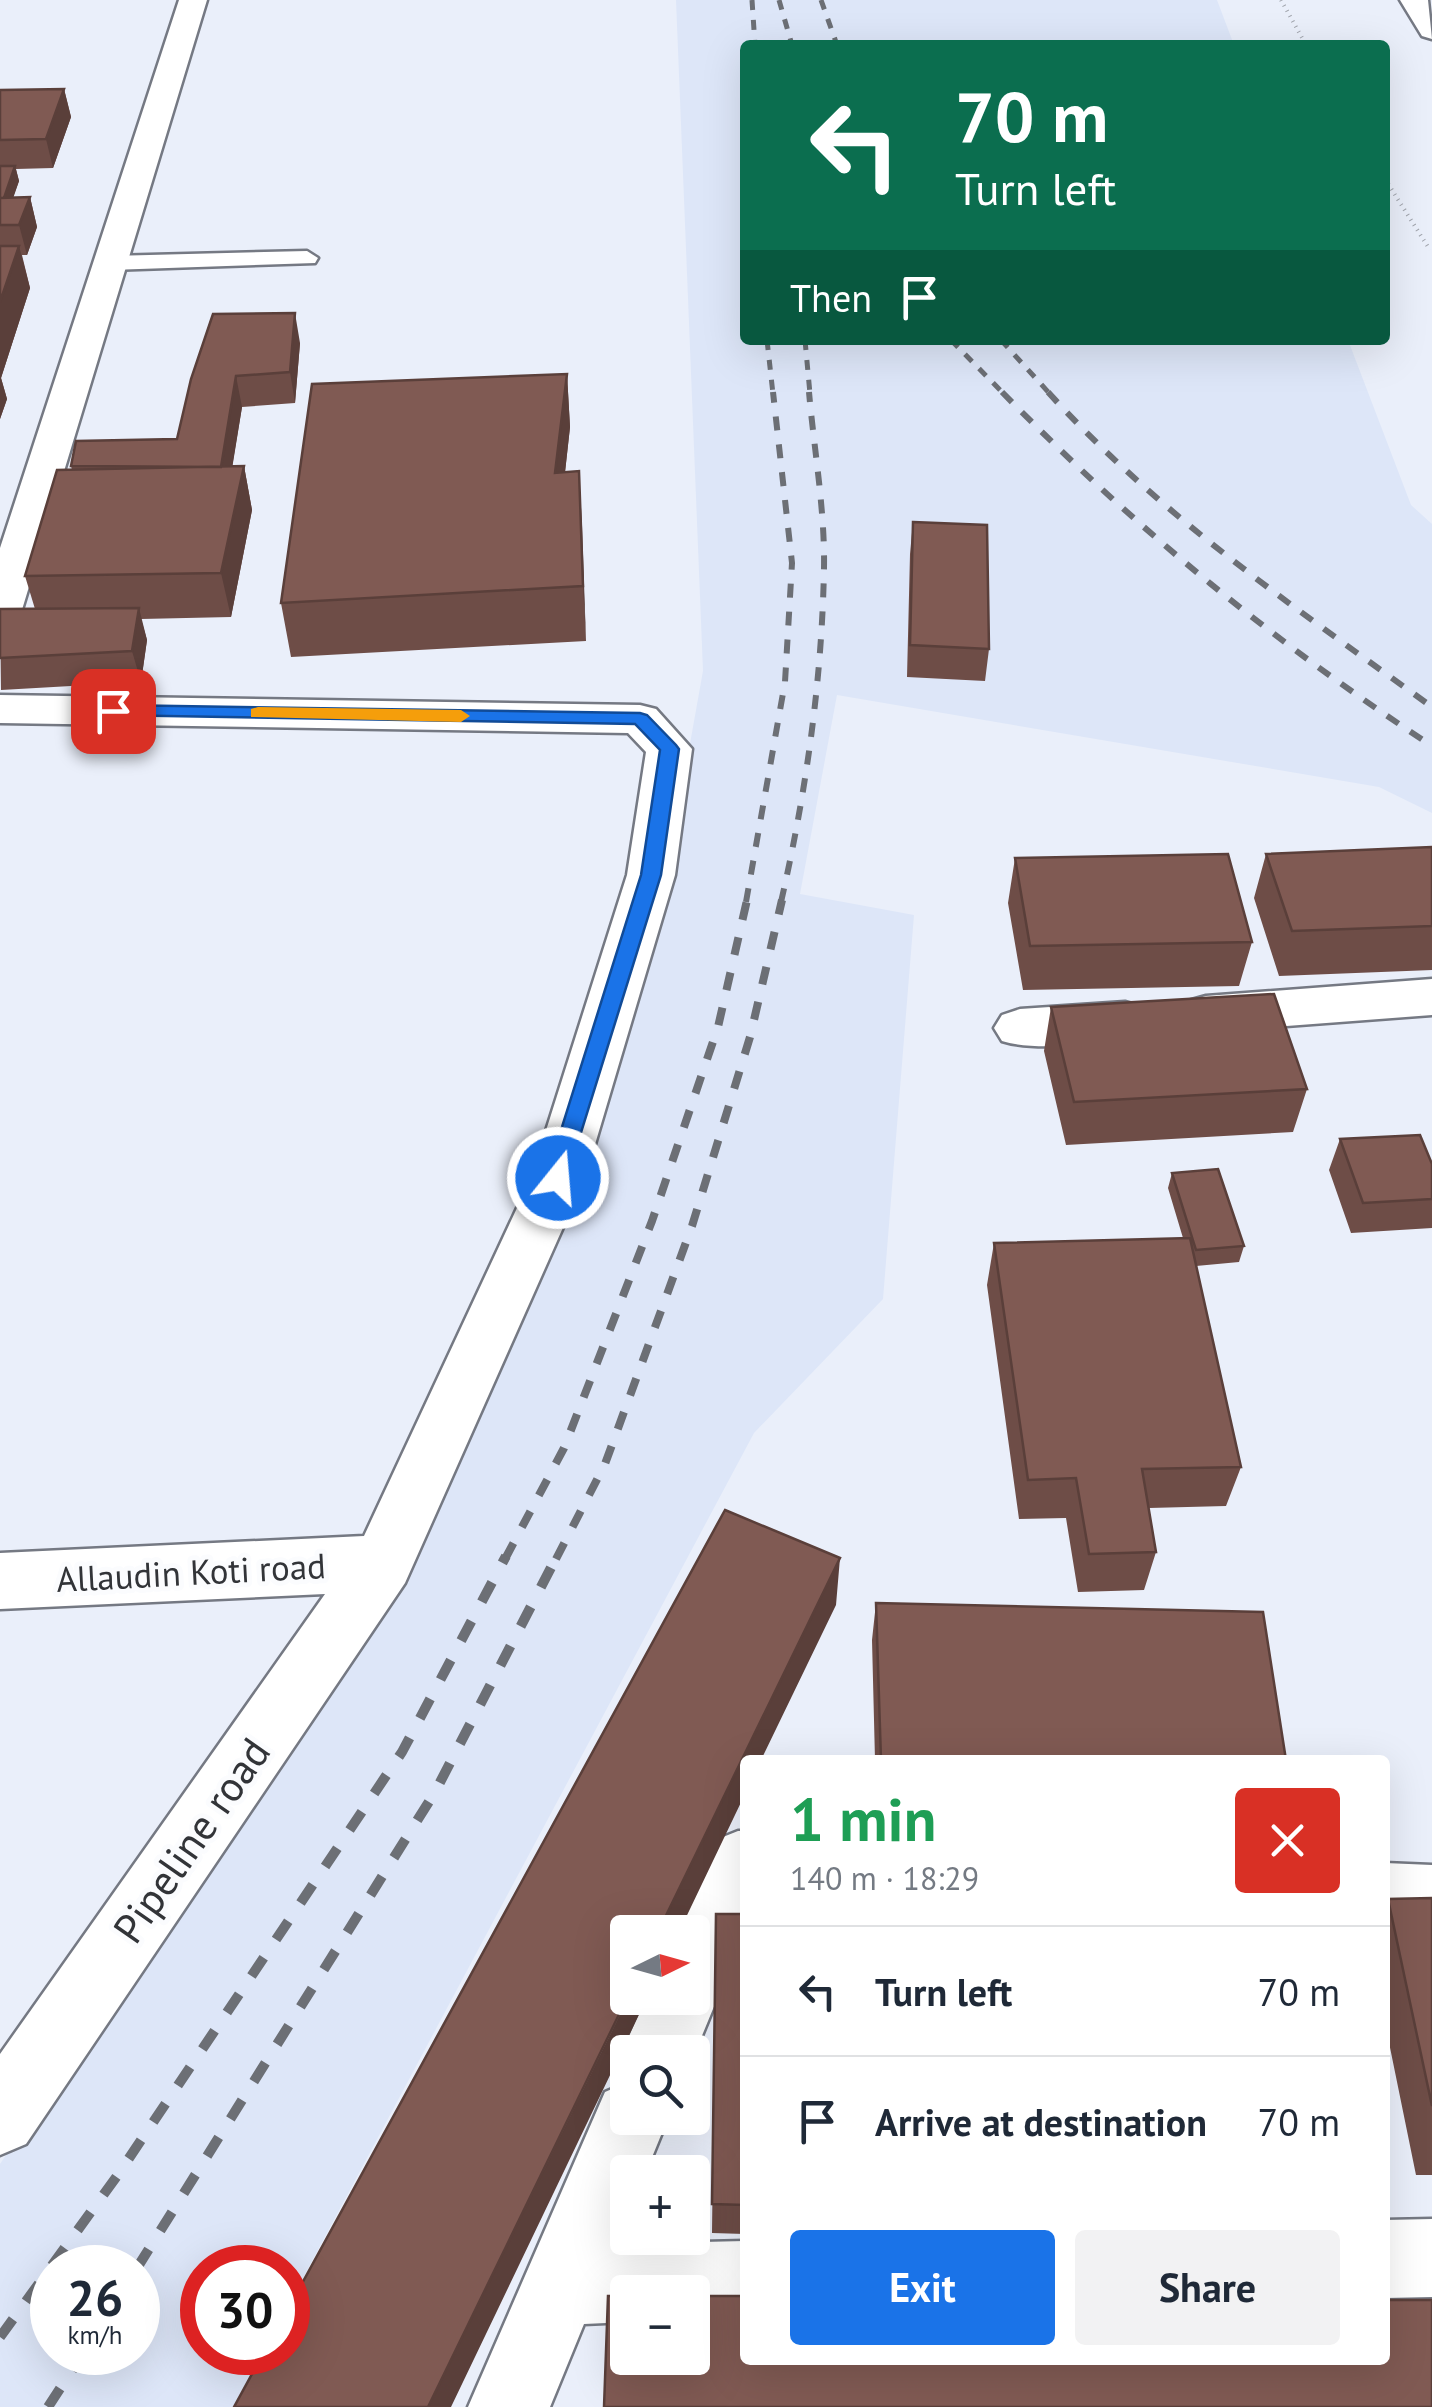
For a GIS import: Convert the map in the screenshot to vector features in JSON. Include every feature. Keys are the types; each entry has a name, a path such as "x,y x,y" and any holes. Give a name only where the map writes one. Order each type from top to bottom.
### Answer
{"street":[{"path":"0,613 193,0"},
{"path":"1414,0 1432,30"},
{"name":"Pipeline road","path":"0,709 640,719 670,749 651,875 558,1178 382,1563 0,2118"},
{"path":"1020,1028 1432,997"},
{"name":"Allaudin Koti road","path":"0,1580 382,1563"},
{"path":"710,1930 740,1865"},
{"path":"1390,1898 1432,1900"},
{"path":"509,2407 624,2135"},
{"path":"1390,2259 1432,2258"},
{"path":"560,2286 740,2280"}],"lane":[{"path":"110,263 307,258"}],"path":[{"path":"1281,0 1303,40"},
{"path":"1390,188 1430,250"}],"shaded area":[{"path":"676,0 1217,0 1232,40 740,40 740,345 1350,345 1411,505 1432,524 1432,813 1379,787 837,695 800,894 914,915 883,1299 754,1433 310,2265 310,2245 180,2245 180,2375 251,2375 234,2407 0,2407 0,2164 276,1755 400,1542 671,850 703,671"}],"building":[{"path":"64,89 46,139 0,140 0,90"},
{"path":"0,166 15,166 4,198 0,198"},
{"path":"30,197 19,225 0,225 0,198"},
{"path":"0,246 19,246 0,302"},
{"path":"295,313 290,372 236,376 221,467 71,466 76,441 177,439 191,379 213,314"},
{"path":"567,374 555,473 579,471 583,586 281,603 312,384"},
{"path":"244,466 221,573 25,576 57,470"},
{"path":"913,522 987,525 989,649 910,645"},
{"path":"139,608 132,651 0,658 0,609"},
{"path":"1432,847 1432,926 1292,931 1266,854"},
{"path":"1228,854 1252,942 1030,946 1015,858"},
{"path":"1274,994 1307,1089 1074,1102 1051,1007"},
{"path":"1420,1135 1432,1164 1432,1199 1363,1203 1340,1139"},
{"path":"1218,1169 1244,1246 1196,1250 1172,1173"},
{"path":"1190,1238 1241,1467 1142,1469 1156,1552 1089,1554 1076,1478 1028,1480 994,1243"},
{"path":"725,1510 840,1558 744,1755 740,1755 740,1763 666,1915 610,1915 610,2015 619,2015 428,2407 234,2407 251,2375 310,2375 310,2269"},
{"path":"876,1603 1263,1612 1285,1755 881,1755"},
{"path":"1432,1898 1432,2106 1390,1908 1390,1899"},
{"path":"716,1914 740,1914 740,2205 712,2204"},
{"path":"608,2296 610,2375 710,2375 710,2296 740,2296 740,2365 1390,2365 1390,2300 1432,2300 1432,2407 604,2407"}],"railway":[{"path":"752,0 755,40"},
{"path":"779,0 791,40"},
{"path":"821,0 835,40"},
{"path":"768,345 773,394"},
{"path":"805,345 810,394"},
{"path":"956,345 1003,393"},
{"path":"1006,345 1050,394"},
{"path":"746,902 785,682 792,563 773,392"},
{"path":"781,902 811,736 823,610 823,524 809,392"},
{"path":"1048,392 1136,480 1183,520 1432,707"},
{"path":"1003,393 1104,491 1207,581 1316,665 1432,746"},
{"path":"505,1559 564,1448 652,1221 718,1027 747,900"},
{"path":"556,1559 605,1464 692,1226 750,1037 782,900"},
{"path":"0,2337 117,2176 402,1752 506,1556"},
{"path":"151,2245 435,1792 557,1556"},
{"path":"48,2407 69,2375"}],"slow traffic":[{"path":"258,713 461,716"}],"route":[{"path":"113,711 640,719 670,749 651,875 558,1178"}]}
